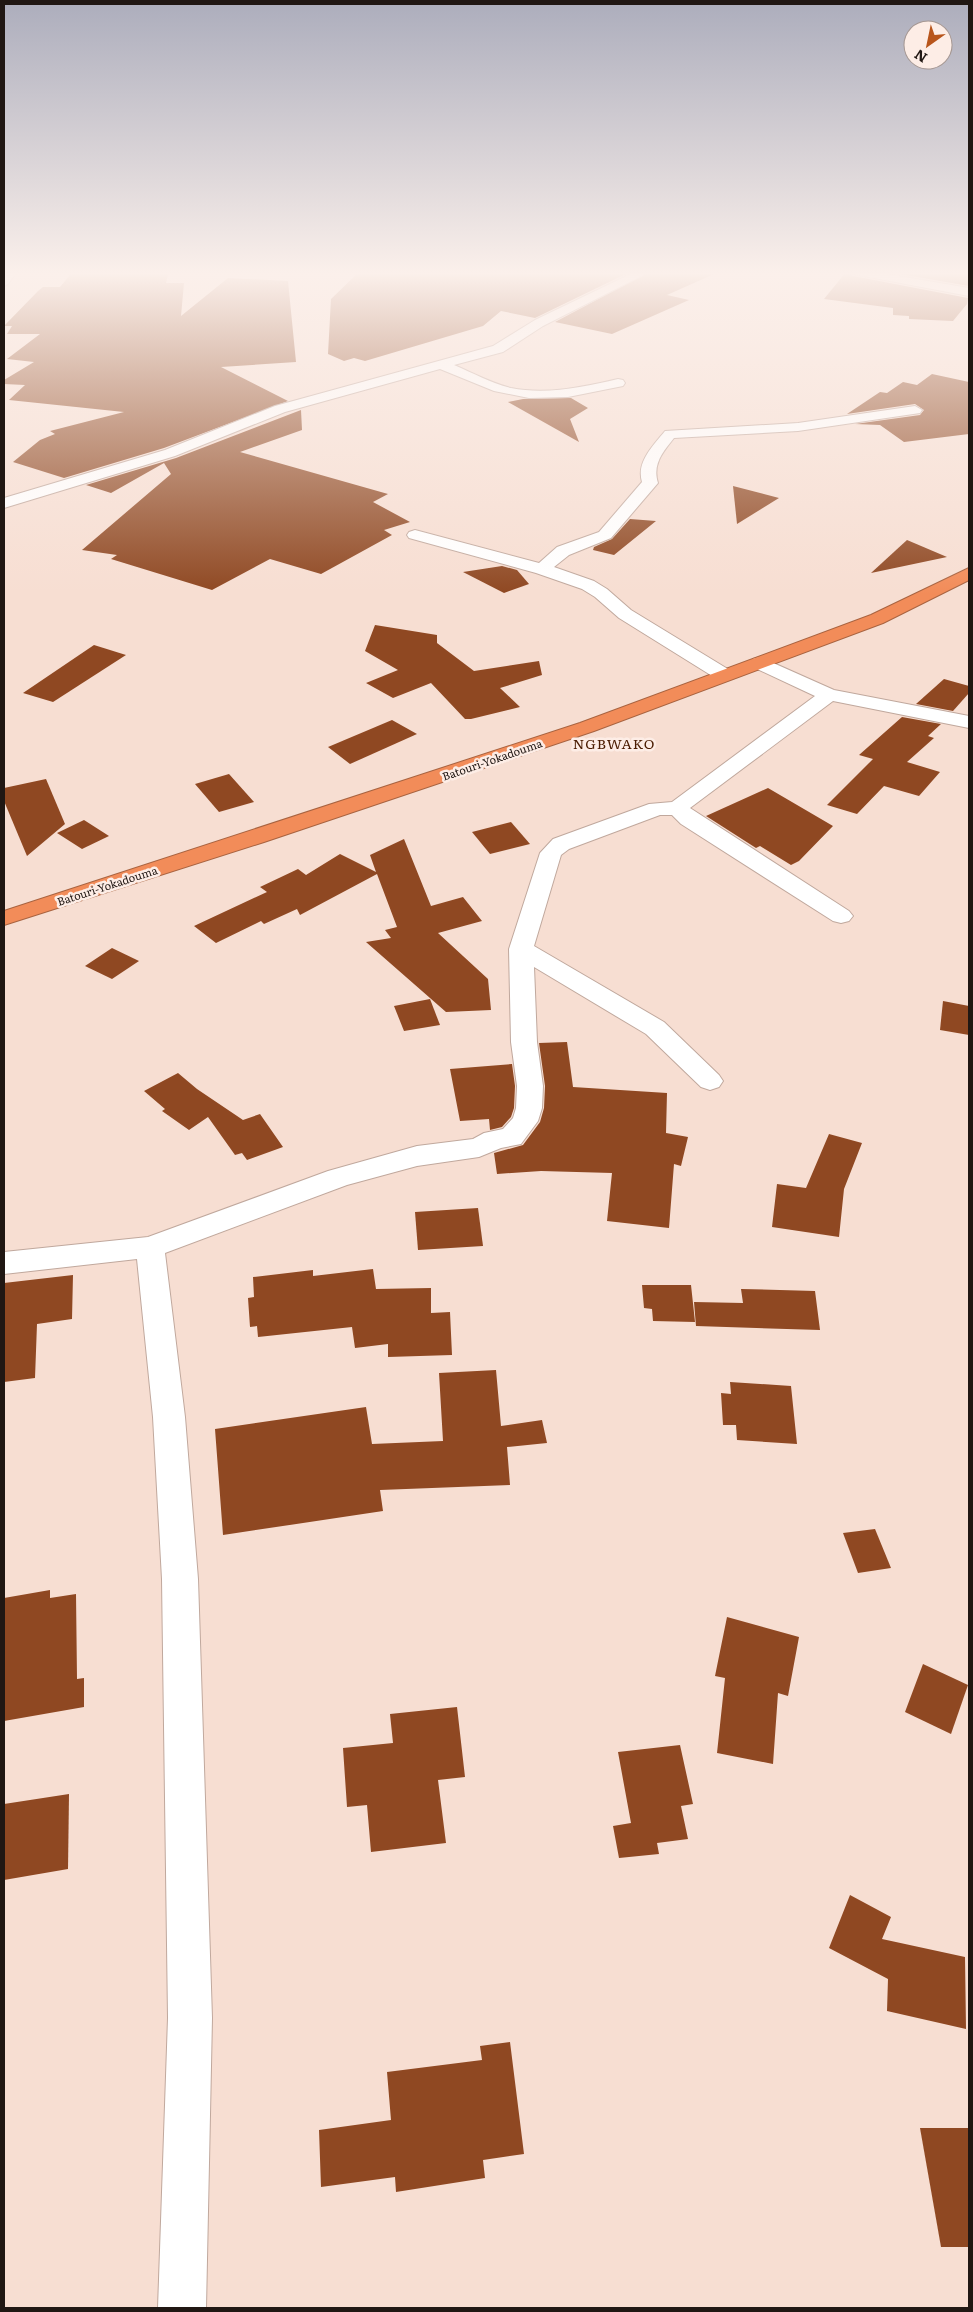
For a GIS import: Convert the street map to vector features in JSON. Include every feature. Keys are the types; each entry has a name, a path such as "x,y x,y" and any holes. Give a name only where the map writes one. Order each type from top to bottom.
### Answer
{"highway":[{"name":"Batouri-Yokadouma","path":"4,918 549,739 878,619 969,573"}],"street":[{"path":"4,503 170,453 280,409 391,379"},
{"path":"476,379 520,394 564,393 618,383"},
{"path":"542,569 562,551 605,535 650,483 646,475 648,463 670,434 798,427 915,410"},
{"path":"415,535 542,569 588,585 602,593 624,614 724,675"},
{"path":"760,663 829,695 969,722"},
{"path":"4,1263 150,1247 338,1178 417,1156 478,1148 494,1140 511,1137 525,1121 529,1108 530,1086 524,1042 521,949 551,853 561,844 584,835 657,809 677,808 829,695"},
{"path":"677,808 689,819 841,916"},
{"path":"521,949 655,1028 710,1080"},
{"path":"150,1247 158,1303 169,1417 180,1578 190,2018 182,2308"}],"building":[{"path":"244,379 288,401 164,448 64,478 13,462 40,440 55,434 50,431 124,412 9,400 25,385 4,384 4,380"},
{"path":"925,379 955,379 969,382 969,434 904,442 880,425 855,424 920,415 924,410 915,404 847,414 880,392 887,393 903,382 917,385"},
{"path":"571,398 588,408 570,419 579,442 508,402 523,399"},
{"path":"301,410 302,430 240,452 388,494 373,502 410,522 384,530 392,535 321,574 270,559 212,590 111,559 117,555 82,550 171,474 164,463 111,493 86,485 176,458"},
{"path":"733,486 779,498 737,524"},
{"path":"630,519 656,521 614,555 593,550 594,547 612,539"},
{"path":"907,540 947,557 871,573"},
{"path":"502,566 517,570 529,584 504,593 463,572"},
{"path":"375,625 437,635 437,643 474,671 539,661 542,675 500,688 520,707 471,719 465,719 431,683 393,698 366,683 398,670 365,651"},
{"path":"94,645 126,655 53,702 23,693"},
{"path":"944,679 969,686 969,693 953,711 916,704"},
{"path":"902,717 941,724 928,736 934,738 907,762 940,772 919,796 884,786 857,814 827,805 873,759 859,755"},
{"path":"392,720 417,734 350,764 328,747"},
{"path":"229,774 254,802 219,812 195,784"},
{"path":"46,779 65,824 27,856 4,801 4,788"},
{"path":"768,788 833,826 799,861 791,865 760,846 756,848 706,816"},
{"path":"84,820 109,836 82,849 57,833"},
{"path":"511,822 530,844 490,854 472,832"},
{"path":"404,839 431,906 463,897 482,921 438,933 488,979 491,1010 446,1012 366,942 391,938 385,930 397,927 377,874 300,915 297,909 264,924 261,921 216,943 194,926 267,892 260,887 298,869 306,875 340,854 376,872 370,855"},
{"path":"112,948 139,961 112,979 85,966"},
{"path":"430,999 440,1025 404,1031 394,1006"},
{"path":"943,1001 969,1006 969,1035 940,1030"},
{"path":"567,1042 573,1087 667,1093 666,1133 688,1137 681,1166 674,1164 669,1228 607,1221 612,1173 541,1171 497,1174 494,1153 523,1145 540,1122 544,1108 545,1086 539,1043"},
{"path":"512,1064 515,1086 514,1108 511,1117 502,1127 490,1130 489,1119 460,1121 450,1069"},
{"path":"178,1073 197,1089 243,1120 260,1114 283,1147 247,1160 242,1153 235,1155 208,1117 189,1130 162,1111 165,1109 144,1091"},
{"path":"829,1134 862,1143 844,1189 839,1237 772,1227 777,1184 806,1188"},
{"path":"478,1208 483,1246 418,1250 415,1212"},
{"path":"373,1269 376,1289 431,1288 431,1313 450,1312 452,1355 388,1357 388,1344 355,1348 352,1327 258,1337 257,1326 250,1327 248,1298 254,1297 253,1277 313,1270 313,1276"},
{"path":"73,1275 72,1319 37,1324 35,1378 4,1382 4,1283"},
{"path":"642,1285 691,1285 695,1322 653,1321 652,1309 644,1308"},
{"path":"741,1289 815,1291 820,1330 696,1326 694,1302 743,1303"},
{"path":"496,1370 501,1426 542,1420 547,1443 507,1447 510,1485 380,1490 383,1511 223,1535 215,1429 366,1407 372,1444 443,1441 439,1373"},
{"path":"730,1382 791,1386 797,1444 737,1440 736,1425 723,1425 721,1393 731,1394"},
{"path":"875,1529 891,1568 858,1573 843,1533"},
{"path":"50,1590 50,1598 76,1594 77,1679 84,1678 84,1707 4,1721 4,1598"},
{"path":"727,1617 799,1637 788,1696 778,1693 773,1764 717,1753 725,1678 715,1676"},
{"path":"923,1664 968,1685 951,1734 905,1712"},
{"path":"457,1707 465,1777 438,1780 446,1843 371,1852 367,1805 347,1807 343,1748 393,1743 390,1714"},
{"path":"680,1745 693,1804 681,1806 688,1839 657,1843 659,1854 619,1858 613,1826 631,1823 618,1752"},
{"path":"69,1794 68,1869 4,1880 4,1804"},
{"path":"850,1895 891,1917 882,1939 965,1957 966,2029 887,2011 888,1979 829,1948"},
{"path":"510,2042 524,2154 483,2160 485,2178 396,2192 395,2177 321,2187 319,2130 391,2120 387,2072 482,2060 480,2046"},
{"path":"920,2128 969,2128 969,2247 941,2247"}],"district":[{"name":"NGBWAKO","path":"614,743"}]}
